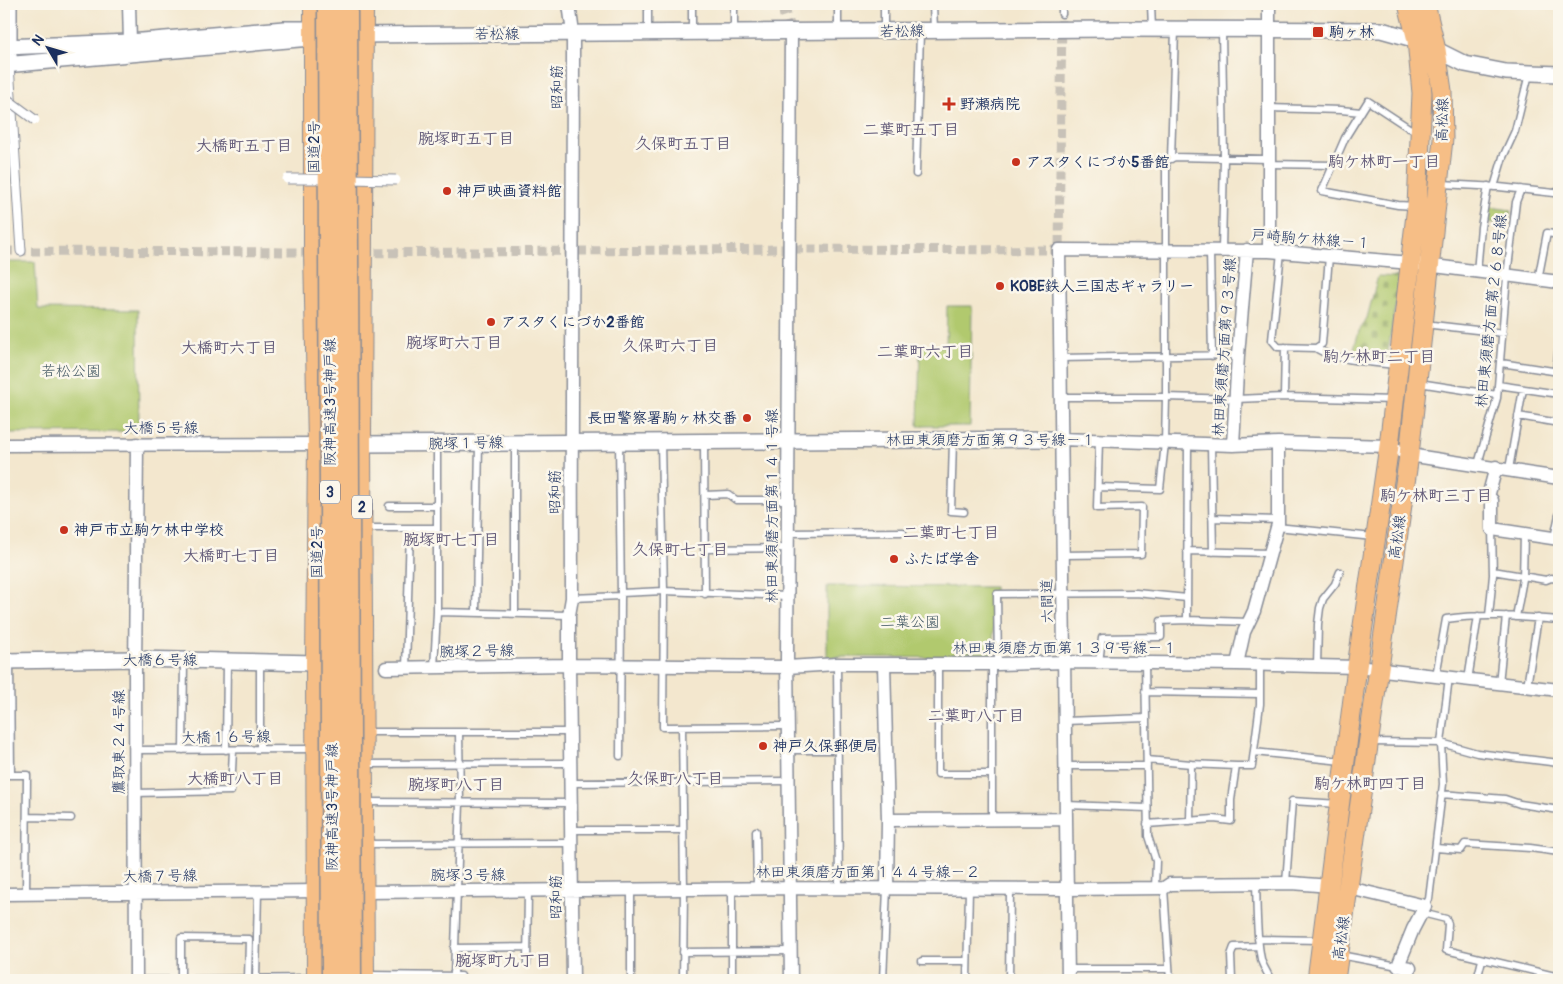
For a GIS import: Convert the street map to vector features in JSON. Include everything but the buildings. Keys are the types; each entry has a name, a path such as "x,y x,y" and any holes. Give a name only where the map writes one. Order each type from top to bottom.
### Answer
{"highway":[{"name":"国道2号","path":"314,4 314,252 318,444 316,663 317,891 323,980"},
{"name":"阪神高速3号神戸線","path":"323,980 329,4"},
{"name":"阪神高速3号神戸線","path":"346,4 360,979"},
{"name":"2","path":"360,979 364,892 362,4"},
{"path":"314,252 362,253"}],"main road":[{"name":"高松線","path":"1335,980 1409,455 1423,324 1417,206 1422,131 1422,92 1417,40 1408,4"},
{"name":"高松線","path":"1317,980 1389,446 1398,365 1437,184 1442,140 1442,91 1436,50 1425,4"}],"street":[{"path":"9,4 6,65 21,251"},
{"path":"129,4 132,48"},
{"name":"昭和筋","path":"569,4 573,33 572,598 569,615 573,980"},
{"path":"1269,4 1268,161 1275,251"},
{"name":"若松線","path":"6,65 284,29 314,33 363,34 1269,29 1381,30 1417,40 1465,64 1506,72 1559,74"},
{"name":"林田東須磨方面第１４１号線","path":"791,33 787,596 791,980"},
{"name":"若松線","path":"6,47 132,48"},
{"path":"4,97 35,120"},
{"path":"288,179 396,180"},
{"name":"戸崎駒ケ林線－１","path":"1059,250 1275,251 1420,264 1559,282"},
{"name":"六間道","path":"1059,250 1068,975"},
{"name":"林田東須磨方面第９３号線","path":"1234,445 1238,355 1247,250"},
{"name":"林田東須磨方面第９３号線－１","path":"571,442 1061,439 1211,445 1389,446 1409,455 1478,464 1559,478"},
{"name":"腕塚１号線","path":"362,444 571,442"},
{"name":"鷹取東２４号線","path":"136,980 137,444"},
{"name":"大橋５号線","path":"4,445 318,444"},
{"path":"1237,664 1244,632 1254,611 1278,524 1278,444"},
{"path":"1503,468 1488,497 1492,500 1492,529 1557,538"},
{"name":"大橋６号線","path":"7,661 136,659 316,663"},
{"name":"林田東須磨方面第１３９号線－１","path":"569,665 787,667 836,664 1064,662 1358,667 1559,690"},
{"path":"884,664 888,820 887,888"},
{"name":"腕塚２号線","path":"386,668 569,665"},
{"path":"888,820 1066,819"},
{"name":"林田東須磨方面第１４４号線－２","path":"573,891 757,888 1160,888 1170,884 1256,883 1330,886"},
{"path":"1349,888 1425,906 1413,929 1398,966 1410,968 1406,980"},
{"name":"大橋７号線","path":"4,894 317,891"},
{"name":"腕塚３号線","path":"364,892 573,891"}],"lane":[{"path":"648,4 648,33"},
{"path":"692,4 692,33"},
{"path":"734,4 734,33"},
{"path":"838,4 838,32"},
{"path":"884,4 884,31"},
{"path":"916,174 927,30 933,4"},
{"path":"1062,4 1062,14"},
{"path":"1151,4 1152,29"},
{"path":"1171,159 1175,29"},
{"path":"1212,356 1216,250 1224,158 1222,29"},
{"path":"1477,272 1481,227 1491,187 1515,131 1529,73"},
{"path":"1417,206 1322,190 1345,138 1368,101 1409,128 1422,131"},
{"path":"1268,108 1361,112"},
{"path":"1098,487 1160,489 1165,443 1167,356 1166,161 1175,157 1333,164"},
{"path":"1437,184 1554,193 1559,191"},
{"name":"林田東須磨方面第２６８号線","path":"1478,464 1497,395 1507,276 1516,202 1520,190"},
{"path":"1538,280 1547,233 1559,235"},
{"path":"1275,251 1272,340 1278,347 1316,348 1323,353 1366,362 1398,365"},
{"path":"1316,348 1322,344 1329,256"},
{"path":"1423,324 1503,333"},
{"path":"1501,363 1558,372 1559,346"},
{"path":"1284,397 1285,347"},
{"path":"1059,358 1238,355"},
{"path":"1417,383 1497,395"},
{"path":"1498,385 1559,394"},
{"path":"1503,468 1518,416 1523,389"},
{"path":"1060,397 1236,399 1284,397 1394,400"},
{"path":"1518,416 1559,423"},
{"path":"952,440 951,511 964,512"},
{"path":"619,441 621,594 620,756"},
{"path":"661,441 664,591 663,728 788,726"},
{"path":"704,441 705,594"},
{"path":"1063,555 1141,554 1142,507 1097,508 1099,441"},
{"path":"515,442 515,614"},
{"path":"434,668 437,612 437,443"},
{"path":"476,613 480,443"},
{"path":"1187,620 1188,444"},
{"path":"1211,445 1213,552"},
{"path":"704,495 728,494 736,500 788,500"},
{"path":"390,506 437,506"},
{"path":"1557,538 1559,515"},
{"path":"1212,518 1278,524 1376,537"},
{"path":"362,528 437,528"},
{"path":"406,668 410,529"},
{"path":"1490,616 1493,571 1492,529"},
{"path":"788,533 903,532"},
{"path":"1516,617 1523,576 1524,534"},
{"path":"704,549 788,548"},
{"path":"1187,551 1270,553"},
{"path":"1493,571 1546,580 1551,578 1559,579"},
{"path":"1316,666 1320,608 1323,599 1335,584 1340,572"},
{"path":"572,598 664,591 787,596"},
{"path":"992,820 997,594 1136,593 1187,598"},
{"path":"437,612 569,615"},
{"path":"1468,680 1478,616"},
{"path":"1499,683 1506,616"},
{"path":"1559,620 1506,616 1446,619 1442,677 1441,743 1443,784 1429,899 1425,906 1426,914 1446,919 1448,924 1446,950 1559,977"},
{"path":"1527,686 1538,618"},
{"path":"1099,663 1102,638 1160,637 1161,621 1249,622"},
{"path":"183,750 184,660"},
{"path":"135,793 231,791 227,660"},
{"path":"7,661 7,775 27,775 26,894"},
{"path":"260,661 260,749"},
{"path":"1144,663 1147,824 1160,888 1170,980"},
{"path":"836,664 839,888"},
{"path":"938,664 938,774 992,774"},
{"path":"1065,766 1147,763 1252,766 1260,694 1260,665"},
{"path":"1145,692 1260,694"},
{"path":"1065,721 1146,718"},
{"path":"682,728 684,830 683,980"},
{"path":"364,732 570,732"},
{"path":"454,976 460,802 459,732"},
{"path":"1369,742 1441,743 1477,753 1559,763"},
{"name":"大橋１６号線","path":"135,750 316,749"},
{"path":"788,750 837,750"},
{"path":"1254,752 1345,762"},
{"path":"364,764 570,764"},
{"path":"1190,821 1191,764"},
{"path":"1147,824 1214,819 1231,821 1231,800 1236,766"},
{"path":"571,783 789,781"},
{"path":"1441,794 1505,799 1520,804 1559,810"},
{"path":"1286,883 1292,801 1340,804"},
{"path":"364,802 571,803"},
{"path":"1066,806 1147,808"},
{"path":"27,817 71,818"},
{"path":"364,844 458,844 684,830"},
{"path":"756,831 757,888"},
{"path":"1436,848 1461,850 1465,844 1530,848 1559,852"},
{"path":"1256,883 1261,962 1268,972 1270,980"},
{"path":"883,980 887,888"},
{"path":"732,889 732,980"},
{"path":"966,980 969,889"},
{"path":"1009,980 1010,889"},
{"path":"631,890 631,980"},
{"path":"527,964 528,891"},
{"path":"256,979 258,892"},
{"path":"181,980 181,938 249,939 248,979"},
{"path":"1232,980 1231,955 1234,948 1259,942 1322,940"},
{"path":"454,948 527,947"},
{"path":"683,952 790,951"},
{"path":"1339,955 1398,966"},
{"path":"1477,980 1482,960"},
{"path":"922,961 967,961"},
{"path":"1068,975 1169,969"},
{"path":"360,979 461,976 461,980"},
{"path":"136,980 323,980"}],"green space":[{"path":"1490,207 1511,210 1508,225 1488,222"},
{"name":"若松公園","path":"4,262 35,262 38,309 138,310 139,432 4,433"},
{"path":"1378,276 1400,277 1387,357 1352,355 1359,331 1367,318"},
{"path":"947,306 972,306 970,426 918,426 920,346 946,346"},
{"name":"二葉公園","path":"827,586 994,587 993,658 827,657"}],"tunnel":[{"path":"785,4 785,14 791,33"},
{"path":"362,253 789,249 1059,250 1062,14"},
{"path":"4,251 314,252"}],"place":[{"name":"駒ヶ林","path":"1318,32"},
{"name":"野瀬病院","path":"949,104"},
{"name":"アスタくにづか5番館","path":"1016,162"},
{"name":"神戸映画資料館","path":"447,191"},
{"name":"KOBE鉄人三国志ギャラリー","path":"1000,286"},
{"name":"アスタくにづか2番館","path":"491,322"},
{"name":"長田警察署駒ヶ林交番","path":"747,418"},
{"name":"神戸市立駒ケ林中学校","path":"64,530"},
{"name":"ふたば学舎","path":"894,559"},
{"name":"神戸久保郵便局","path":"763,746"}],"district":[{"name":"二葉町五丁目","path":"911,129"},
{"name":"腕塚町五丁目","path":"466,138"},
{"name":"久保町五丁目","path":"683,143"},
{"name":"大橋町五丁目","path":"244,145"},
{"name":"駒ケ林町一丁目","path":"1384,161"},
{"name":"腕塚町六丁目","path":"454,342"},
{"name":"久保町六丁目","path":"670,345"},
{"name":"大橋町六丁目","path":"229,347"},
{"name":"二葉町六丁目","path":"925,351"},
{"name":"駒ケ林町二丁目","path":"1379,356"},
{"name":"駒ケ林町三丁目","path":"1436,495"},
{"name":"二葉町七丁目","path":"951,532"},
{"name":"腕塚町七丁目","path":"451,539"},
{"name":"久保町七丁目","path":"680,549"},
{"name":"大橋町七丁目","path":"231,555"},
{"name":"二葉町八丁目","path":"976,715"},
{"name":"大橋町八丁目","path":"235,778"},
{"name":"久保町八丁目","path":"675,778"},
{"name":"駒ケ林町四丁目","path":"1370,783"},
{"name":"腕塚町八丁目","path":"456,784"},
{"name":"腕塚町九丁目","path":"503,960"}]}
